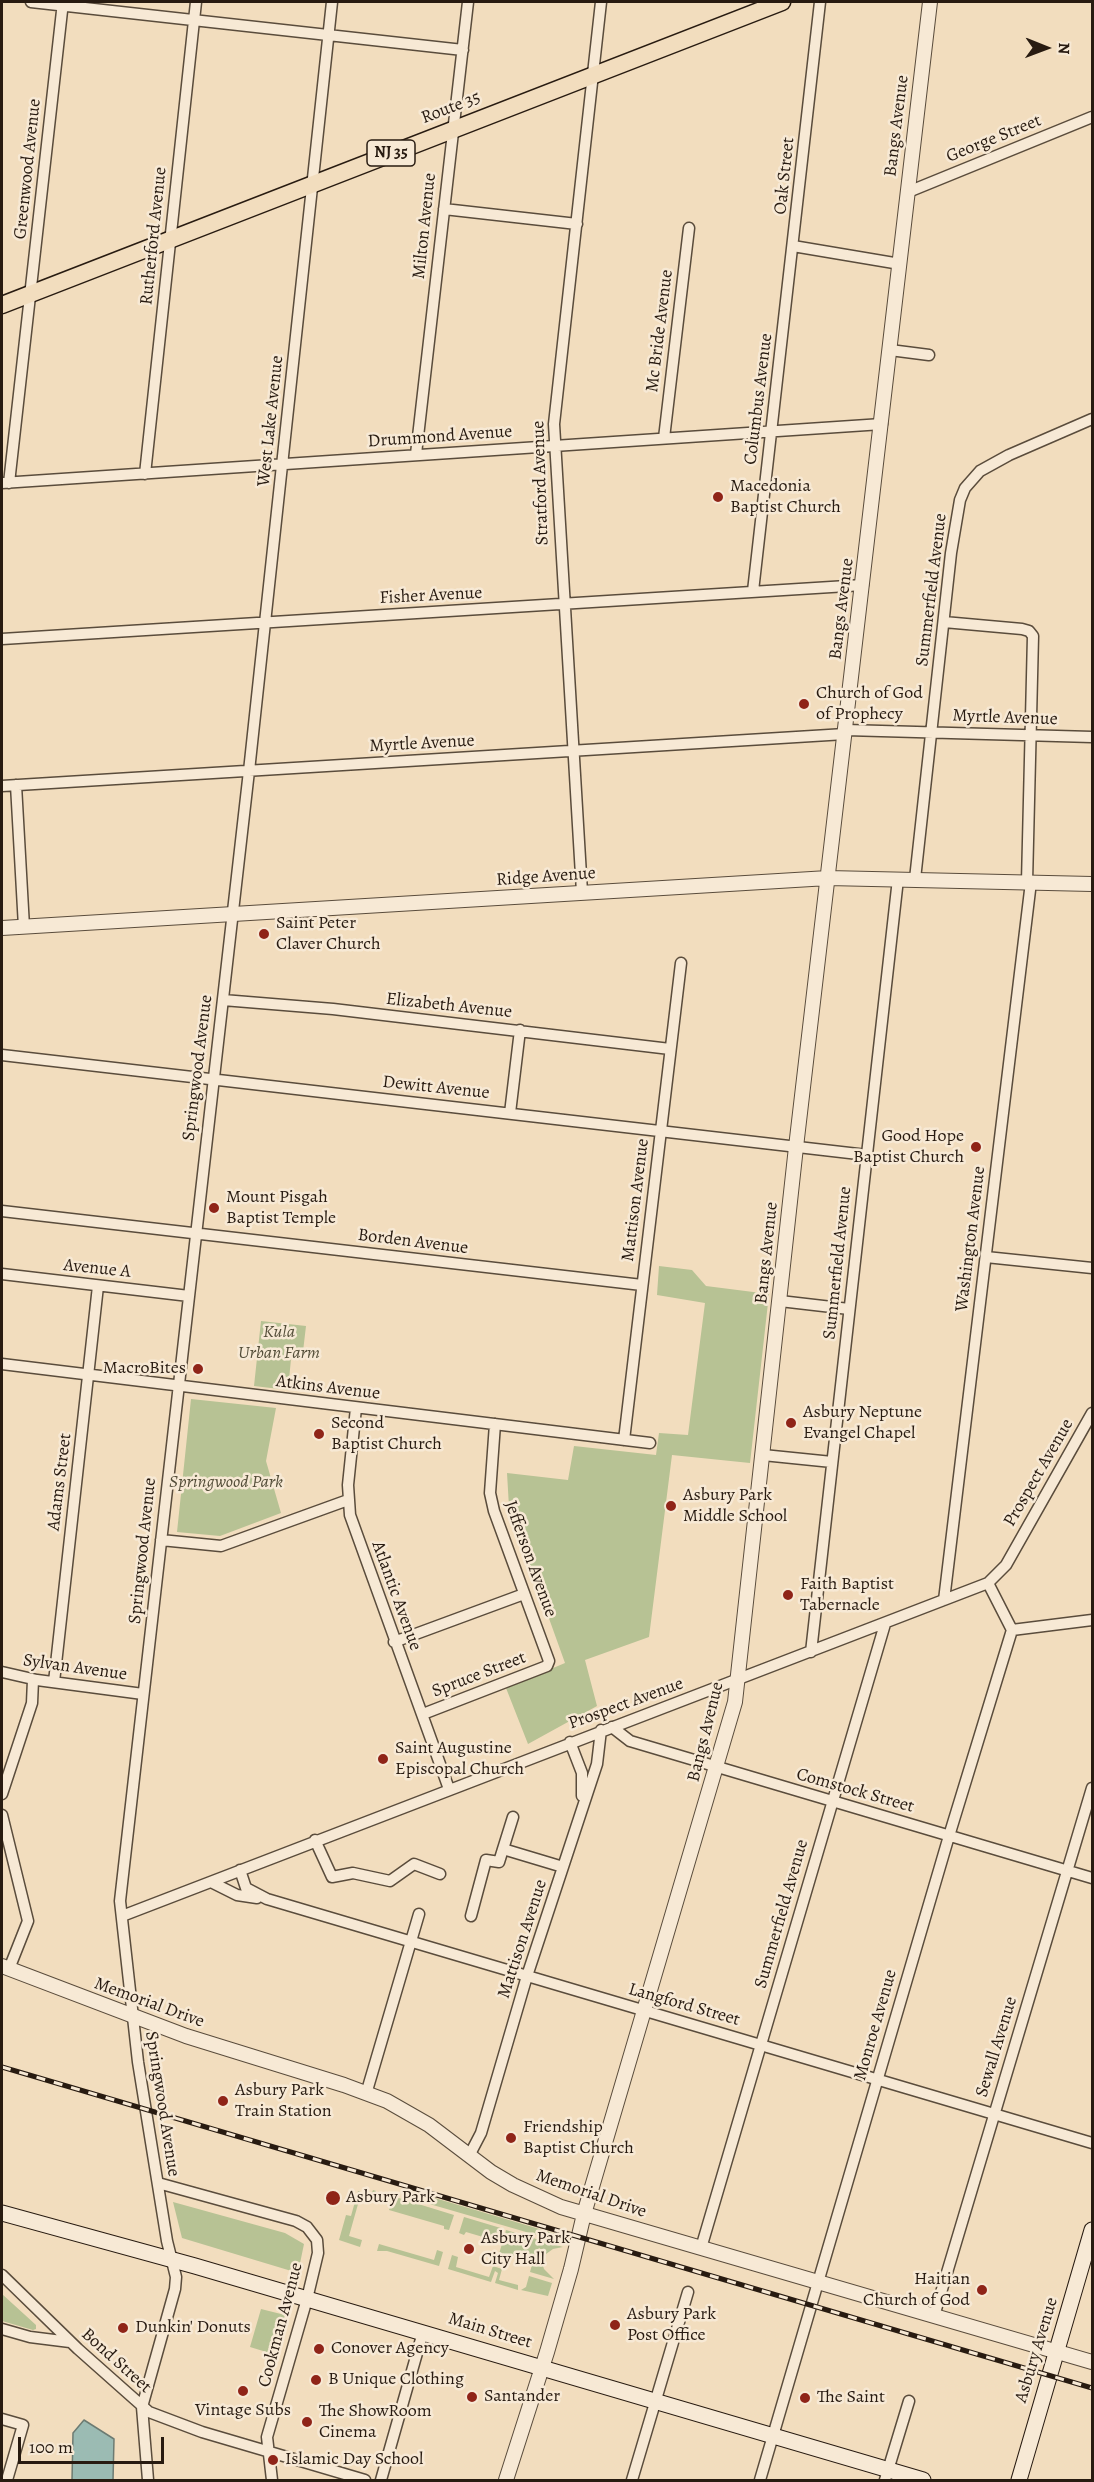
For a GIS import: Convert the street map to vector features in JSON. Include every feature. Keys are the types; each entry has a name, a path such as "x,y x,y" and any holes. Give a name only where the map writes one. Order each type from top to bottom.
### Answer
{"main road":[{"name":"Route 35","path":"2,305 782,2"},
{"name":"Main Street","path":"2,2212 656,2401 773,2436 887,2475 923,2481"},
{"name":"Asbury Avenue","path":"1018,2481 1092,2230"}],"street":[{"path":"31,2 63,3 463,50"},
{"name":"Rutherford Avenue","path":"145,474 196,2"},
{"name":"West Lake Avenue","path":"240,844 332,2"},
{"name":"Milton Avenue","path":"416,454 468,2"},
{"name":"Stratford Avenue","path":"582,892 554,424 601,2"},
{"name":"Oak Street","path":"793,246 820,2"},
{"name":"Bangs Avenue","path":"506,2481 571,2269 584,2214 733,1712 796,1147 930,2"},
{"name":"Greenwood Avenue","path":"5,483 30,294 63,3"},
{"name":"George Street","path":"908,192 1092,117"},
{"path":"444,209 578,224"},
{"name":"Mc Bride Avenue","path":"664,438 689,228"},
{"path":"793,246 900,264"},
{"name":"Columbus Avenue","path":"753,591 793,246"},
{"path":"890,350 929,355"},
{"name":"Summerfield Avenue","path":"915,879 951,553 960,500 965,488 980,471 1009,455 1092,419"},
{"name":"Drummond Avenue","path":"5,483 882,424"},
{"name":"Fisher Avenue","path":"2,639 862,585"},
{"name":"Washington Avenue","path":"944,622 1022,629 1029,631 1033,636 1029,882 944,1600"},
{"name":"Myrtle Avenue","path":"2,786 845,732 1092,737"},
{"path":"16,785 24,927"},
{"name":"Springwood Avenue","path":"142,2407 175,2289 176,2277 167,2241 132,2016 120,1901 240,844"},
{"name":"Ridge Avenue","path":"2,928 828,878 1092,884"},
{"name":"Summerfield Avenue","path":"811,1652 898,879"},
{"name":"Mattison Avenue","path":"624,1440 681,963"},
{"name":"Elizabeth Avenue","path":"223,1000 333,1009 670,1049"},
{"path":"510,1113 520,1030"},
{"name":"Dewitt Avenue","path":"2,1055 867,1155"},
{"name":"Borden Avenue","path":"2,1211 642,1285"},
{"path":"986,1257 1092,1268"},
{"name":"Avenue A","path":"2,1274 189,1296"},
{"name":"Adams Street","path":"54,1682 98,1286"},
{"path":"780,1301 849,1309"},
{"name":"Atkins Avenue","path":"2,1364 650,1443"},
{"name":"Atlantic Avenue","path":"356,1408 348,1500 355,1531 449,1789"},
{"name":"Prospect Avenue","path":"122,1916 988,1583 1006,1565 1092,1413"},
{"name":"Jefferson Avenue","path":"495,1424 490,1493 498,1526 549,1661 547,1666"},
{"path":"763,1455 832,1462"},
{"path":"161,1540 221,1546 348,1500"},
{"path":"988,1583 1012,1630 1092,1620"},
{"path":"394,1642 524,1594"},
{"name":"Summerfield Avenue","path":"701,2248 885,1624"},
{"name":"Monroe Avenue","path":"759,2481 1012,1630"},
{"name":"Spruce Street","path":"423,1714 547,1666"},
{"name":"Sylvan Avenue","path":"2,1672 33,1680 143,1694"},
{"path":"2,1794 32,1702 33,1680"},
{"name":"Mattison Avenue","path":"469,2156 481,2133 527,1976 582,1811 606,1729"},
{"name":"Comstock Street","path":"606,1729 630,1740 717,1767 1092,1878"},
{"path":"570,1742 582,1773 582,1811"},
{"name":"Sewall Avenue","path":"934,2316 1092,1788"},
{"path":"2,1815 28,1921 5,1968"},
{"path":"471,1916 486,1860 500,1862 513,1817"},
{"path":"315,1840 332,1876 353,1873 390,1881 414,1864 440,1874"},
{"path":"503,1849 563,1867"},
{"name":"Langford Street","path":"240,1870 246,1888 267,1899"},
{"name":"Langford Street","path":"211,1882 237,1895 267,1899 1092,2143"},
{"path":"366,2094 419,1914"},
{"name":"Memorial Drive","path":"5,1968 208,2044 366,2094 407,2111 513,2185 546,2201 1092,2362"},
{"name":"Cookman Avenue","path":"158,2183 296,2221 307,2227 315,2236 318,2248 307,2299 268,2434 272,2481"},
{"name":"Bond Street","path":"2,2276 142,2407 175,2423 364,2481"},
{"path":"632,2481 688,2292"},
{"path":"2,2329 30,2337 70,2342"},
{"path":"381,2481 423,2332"},
{"path":"887,2475 909,2401"},
{"path":"142,2407 148,2481"},
{"path":"2,2419 23,2426 7,2481"}],"green space":[{"path":"659,1266 692,1270 706,1286 769,1294 750,1463 672,1455 649,1637 585,1660 597,1706 528,1744 506,1688 565,1663 509,1507 507,1473 568,1480 574,1446 656,1455 659,1433 688,1435 705,1303 657,1295"},
{"name":"Kula Urban Farm","path":"261,1321 306,1326 302,1360 291,1359 288,1390 254,1386"},
{"name":"Springwood Park","path":"191,1399 276,1408 266,1461 281,1513 220,1536 177,1532"},
{"path":"373,2190 376,2191 374,2201 360,2197 349,2236 362,2240 360,2247 339,2240 346,2215 351,2216 358,2191 371,2195"},
{"path":"389,2195 454,2215 449,2230 444,2229 444,2226 389,2210 390,2206 386,2204"},
{"path":"428,2196 563,2236 564,2243 426,2203"},
{"path":"173,2202 285,2233 304,2244 298,2273 182,2238"},
{"path":"464,2217 504,2229 500,2242 466,2232 464,2235 459,2233"},
{"path":"506,2230 563,2247 553,2249 546,2254 539,2248 537,2255 546,2255 542,2263 544,2269 554,2279 530,2272 533,2261 499,2254"},
{"path":"379,2244 434,2260 437,2250 443,2252 439,2266 387,2251 377,2251"},
{"path":"452,2255 458,2257 456,2267 489,2277 493,2266 502,2269 499,2280 518,2285 518,2290 495,2283 498,2273 495,2271 491,2282 448,2269"},
{"path":"529,2276 552,2283 548,2296 521,2290 526,2287"},
{"path":"2,2294 36,2325 36,2329 2,2321"},
{"path":"261,2309 285,2315 273,2354 250,2347"}],"water":[{"path":"84,2420 114,2439 113,2480 72,2480 73,2433"}],"railway":[{"path":"2,2067 1092,2388"}],"place":[{"name":"Macedonia Baptist Church","path":"718,497"},
{"name":"Church of God of Prophecy","path":"804,704"},
{"name":"Saint Peter Claver Church","path":"264,934"},
{"name":"Good Hope Baptist Church","path":"976,1147"},
{"name":"Mount Pisgah Baptist Temple","path":"214,1208"},
{"name":"MacroBites","path":"198,1369"},
{"name":"Asbury Neptune Evangel Chapel","path":"791,1423"},
{"name":"Second Baptist Church","path":"319,1434"},
{"name":"Asbury Park Middle School","path":"671,1506"},
{"name":"Faith Baptist Tabernacle","path":"788,1595"},
{"name":"Saint Augustine Episcopal Church","path":"383,1759"},
{"name":"Asbury Park Train Station","path":"223,2101"},
{"name":"Friendship Baptist Church","path":"511,2138"},
{"name":"Asbury Park","path":"333,2198"},
{"name":"Asbury Park City Hall","path":"469,2249"},
{"name":"Haitian Church of God","path":"982,2290"},
{"name":"Asbury Park Post Office","path":"615,2325"},
{"name":"Dunkin' Donuts","path":"123,2328"},
{"name":"Conover Agency","path":"319,2349"},
{"name":"B Unique Clothing","path":"316,2380"},
{"name":"Vintage Subs","path":"243,2391"},
{"name":"Santander","path":"472,2397"},
{"name":"The Saint","path":"805,2398"},
{"name":"The ShowRoom Cinema","path":"307,2422"},
{"name":"Islamic Day School","path":"273,2460"}]}
